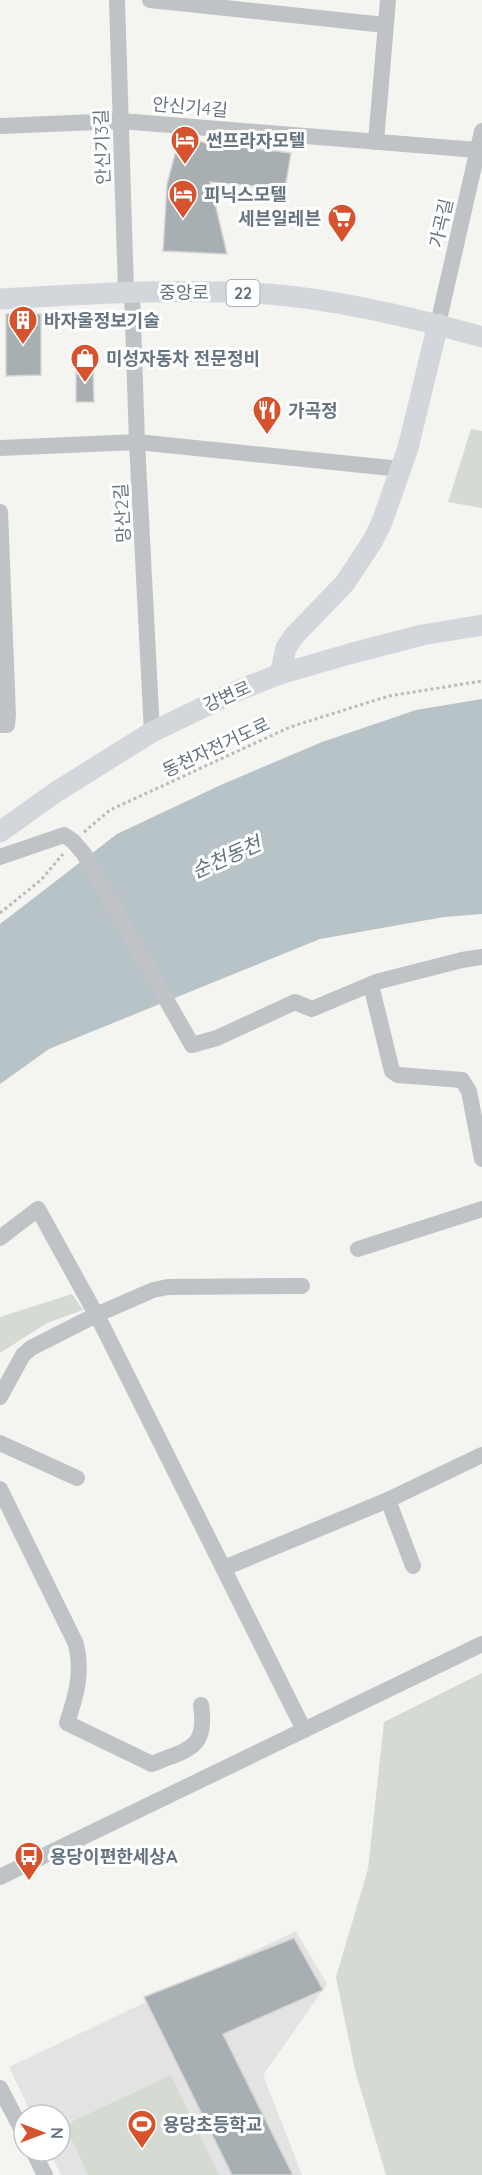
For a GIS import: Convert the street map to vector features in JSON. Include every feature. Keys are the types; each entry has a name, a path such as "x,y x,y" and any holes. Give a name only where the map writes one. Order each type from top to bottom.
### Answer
{"main road":[{"name":"중앙로","path":"0,299 129,292 208,291 270,294 398,314 482,336"},
{"path":"280,675 286,648 293,637 345,583 372,542 382,522 401,470 420,403 438,324"},
{"name":"강변로","path":"0,832 56,792 152,732 239,690 280,675 422,635 482,625"}],"street":[{"name":"안신기3길","path":"117,0 129,292"},
{"path":"150,0 385,26"},
{"path":"376,142 388,0"},
{"name":"안신기4길","path":"0,126 121,121 477,150"},
{"name":"가곡길","path":"438,324 482,131"},
{"name":"망산2길","path":"129,292 152,732"},
{"path":"0,448 137,442 401,470"},
{"path":"0,512 8,715 7,725 0,725"},
{"path":"0,857 64,835 73,841 84,854 192,1046 217,1038 295,1002 312,1009 370,985 462,960 482,957"},
{"path":"370,985 392,1071 398,1075 462,1080 469,1091 482,1159"},
{"path":"0,1238 38,1209 96,1315 304,1730"},
{"path":"358,1249 482,1209"},
{"path":"0,1397 22,1355 31,1348 96,1315 153,1290 168,1287 302,1286"},
{"path":"0,1443 77,1478"},
{"path":"224,1568 388,1500 482,1455"},
{"path":"0,1489 4,1508 76,1644 81,1661 79,1679 67,1723 152,1764 190,1748 197,1742 203,1726 201,1705"},
{"path":"388,1500 412,1566"},
{"path":"0,1877 482,1644"},
{"path":"0,2088 12,2111"}],"path":[{"name":"동천자전거도로","path":"0,913 41,880 73,841 110,810 290,727 389,696 482,681"}],"shaded area":[{"path":"471,429 482,431 482,508 448,502"},
{"path":"72,1294 83,1310 47,1323 0,1353 0,1317"},
{"path":"482,1673 482,2175 386,2175 355,2070 336,1977 368,1869 384,1722"},
{"name":"용당초등학교","path":"296,1931 327,1984 263,2075 302,2175 61,2175 55,2163 72,2163 72,2103 26,2103 9,2067"},
{"name":"용당초등학교","path":"171,2075 219,2175 88,2175 72,2140 72,2122"}],"water":[{"name":"순천동천","path":"482,699 482,914 444,917 320,939 49,1049 0,1084 0,924 117,834 223,784 322,742 416,710"}],"building":[{"path":"179,139 291,153 285,189 210,182 227,254 163,251 167,184"},
{"name":"바자울정보기술","path":"6,314 41,314 41,375 6,376"},
{"name":"미성자동차 전문정비","path":"93,366 94,402 76,402 76,367"},
{"path":"294,1938 323,1990 223,2034 293,2175 232,2175 144,1997"}],"place":[{"name":"썬프라자모텔","path":"185,166"},
{"name":"피닉스모텔","path":"183,220"},
{"name":"세븐일레븐","path":"342,244"},
{"name":"바자울정보기술","path":"23,346"},
{"name":"미성자동차 전문정비","path":"85,384"},
{"name":"가곡정","path":"267,436"},
{"name":"용당이편한세상A","path":"29,1882"},
{"name":"용당초등학교","path":"142,2150"}]}
